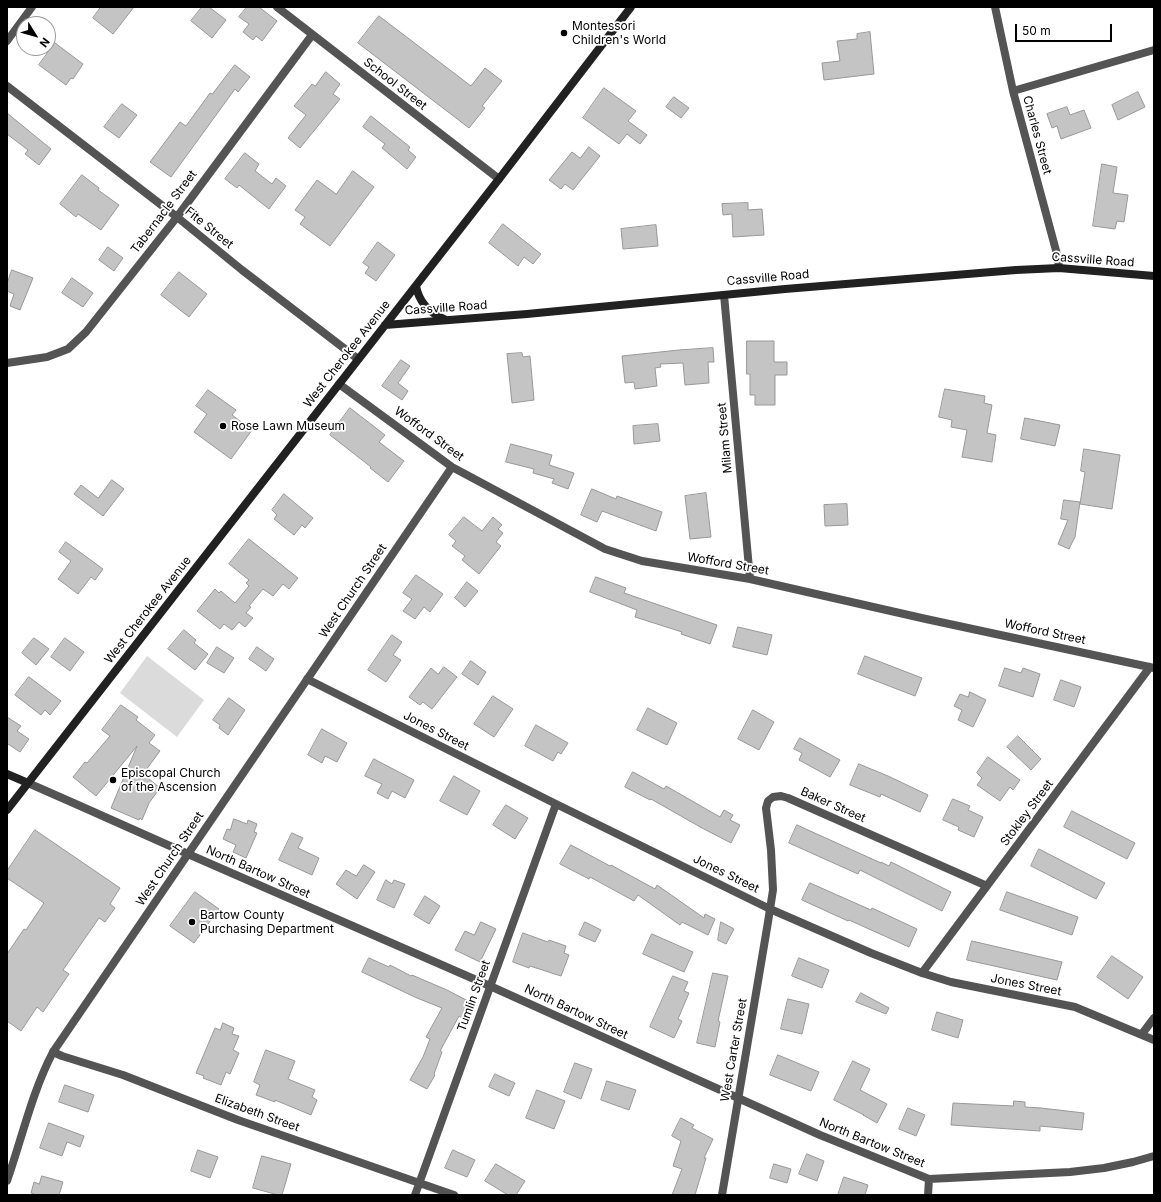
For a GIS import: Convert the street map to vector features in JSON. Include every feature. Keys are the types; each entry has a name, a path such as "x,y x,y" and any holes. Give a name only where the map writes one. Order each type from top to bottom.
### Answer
{"main road":[{"name":"West Cherokee Avenue","path":"7,810 340,384 631,7"},
{"name":"Cassville Road","path":"385,325 535,313 724,294 1016,270 1059,268 1154,276"},
{"path":"416,286 418,295 424,305 433,313 445,320"},
{"name":"North Bartow Street","path":"7,774 28,783"}],"street":[{"path":"7,41 32,7"},
{"name":"School Street","path":"277,7 499,179"},
{"name":"Charles Street","path":"995,7 1013,91 1058,258 1059,268"},
{"name":"Tabernacle Street","path":"7,363 47,357 68,349 86,332 177,216 312,35"},
{"path":"1013,91 1154,50"},
{"name":"Fite Street","path":"7,86 177,216 242,270 358,360"},
{"name":"Milam Street","path":"724,294 750,579"},
{"name":"Wofford Street","path":"340,384 452,467 604,549 642,561 750,579 933,621 1152,667"},
{"name":"West Church Street","path":"7,1181 32,1102 53,1052 452,467"},
{"name":"Stokley Street","path":"922,973 1152,667"},
{"name":"Jones Street","path":"307,679 770,910 922,973 976,988 1075,1007 1154,1040"},
{"name":"North Bartow Street","path":"28,783 490,986 820,1136 929,1179 1070,1172 1104,1168 1154,1156"},
{"name":"Baker Street","path":"770,910 772,883 771,850 766,808 768,801 781,796 986,886"},
{"name":"Tumlin Street","path":"415,1195 556,804"},
{"name":"West Carter Street","path":"722,1195 770,910"},
{"path":"1142,1034 1154,1018"},
{"name":"Elizabeth Street","path":"53,1052 123,1075 238,1120 454,1195"},
{"path":"928,1195 929,1179"}],"shaded area":[{"path":"147,656 204,700 177,737 120,693"}],"building":[{"path":"101,7 134,7 113,34 93,18"},
{"path":"202,7 209,7 226,20 212,38 191,21"},
{"path":"247,7 259,7 277,21 262,41 256,36 253,40 243,32 249,24 239,17"},
{"path":"379,16 471,86 485,68 502,81 482,106 485,108 469,128 358,43"},
{"path":"870,32 874,74 824,80 822,63 840,61 837,41 857,39 857,34"},
{"path":"56,44 83,64 73,79 71,78 66,85 39,65 46,56 56,56"},
{"path":"235,65 250,77 238,92 235,89 171,177 150,162 180,122 186,126 210,93 212,94"},
{"path":"326,72 340,84 333,94 340,99 300,148 288,138 306,115 294,106 312,84 315,86"},
{"path":"604,88 636,111 628,121 647,135 640,144 627,134 619,144 583,118"},
{"path":"1138,92 1145,107 1118,120 1112,105"},
{"path":"674,97 689,108 681,118 666,107"},
{"path":"122,104 137,115 119,138 104,127"},
{"path":"1067,107 1070,115 1084,110 1091,128 1061,139 1057,126 1052,128 1047,114"},
{"path":"7,113 51,149 39,165 25,154 28,150 7,134"},
{"path":"371,116 410,147 408,150 416,157 407,169 382,148 385,144 363,127"},
{"path":"589,147 600,156 573,190 565,184 561,189 549,180 572,152 580,158"},
{"path":"245,153 259,164 255,171 272,184 276,178 286,186 269,209 239,185 237,188 225,179"},
{"path":"1102,164 1117,167 1113,193 1128,195 1124,222 1117,221 1115,229 1093,226"},
{"path":"353,171 374,187 330,246 300,224 305,217 295,210 317,180 336,194"},
{"path":"82,175 99,188 98,190 119,205 101,230 78,214 76,217 60,204"},
{"path":"748,203 748,210 762,209 764,235 733,237 732,214 723,215 722,204"},
{"path":"503,224 541,254 533,264 524,257 518,266 489,243"},
{"path":"656,225 658,246 623,249 621,229"},
{"path":"378,242 395,255 376,281 365,273 369,267 363,263"},
{"path":"108,247 123,258 114,271 99,260"},
{"path":"12,270 33,278 20,310 10,306 14,294 7,291 7,284"},
{"path":"179,272 207,294 189,317 161,295"},
{"path":"72,278 93,293 83,307 62,293"},
{"path":"747,341 774,341 774,362 787,362 787,375 775,375 775,405 755,405 755,395 750,395 750,374 747,374"},
{"path":"713,348 714,362 708,362 709,383 685,385 683,363 660,364 661,367 655,368 657,386 635,389 634,382 625,383 622,356"},
{"path":"522,353 523,357 530,356 534,400 512,403 507,354"},
{"path":"401,360 410,366 398,383 408,391 402,400 382,386"},
{"path":"945,389 985,396 984,403 992,405 987,433 996,435 992,462 962,457 967,430 951,427 952,420 939,417"},
{"name":"Rose Lawn Museum","path":"208,390 236,410 232,415 252,430 231,459 194,432 207,414 196,406"},
{"path":"350,408 385,435 379,442 404,461 388,482 330,435"},
{"path":"1025,418 1060,425 1055,446 1021,439"},
{"path":"658,424 660,441 634,444 633,426"},
{"path":"511,444 552,455 549,465 574,473 568,489 552,483 554,479 533,473 534,469 506,462"},
{"path":"1084,449 1120,455 1112,509 1080,504 1085,472 1081,471"},
{"path":"112,480 124,489 103,516 74,494 81,485 98,498"},
{"path":"592,489 616,499 617,496 662,512 656,531 602,511 597,522 581,515"},
{"path":"706,493 711,537 690,539 685,496"},
{"path":"284,494 313,518 305,528 302,525 294,535 274,519 277,515 272,510"},
{"path":"1064,500 1080,502 1075,537 1069,549 1058,544 1068,520 1061,519"},
{"path":"847,504 848,525 825,526 824,505"},
{"path":"464,517 482,531 493,517 502,525 498,529 503,533 496,542 501,546 479,574 462,560 465,556 452,546 456,541 449,535"},
{"path":"249,539 298,578 289,589 283,584 273,596 263,589 249,606 251,607 246,613 253,618 245,627 239,622 232,630 224,624 220,629 197,611 215,589 219,593 221,591 235,603 249,586 246,583 249,580 229,564"},
{"path":"66,542 103,569 95,580 91,577 78,594 58,579 71,561 59,552"},
{"path":"416,575 443,594 430,612 424,607 415,619 403,611 412,599 403,593"},
{"path":"596,577 626,588 624,593 717,625 710,644 681,634 682,632 635,617 637,610 590,592"},
{"path":"467,582 478,591 465,607 455,598"},
{"path":"738,627 772,635 767,655 733,647"},
{"path":"184,630 196,640 194,643 208,654 195,670 168,649"},
{"path":"392,635 402,642 393,655 401,660 386,682 368,670"},
{"path":"34,638 49,649 36,665 22,653"},
{"path":"65,638 84,652 70,671 51,657"},
{"path":"217,647 234,658 224,673 207,663"},
{"path":"257,647 274,659 266,671 249,659"},
{"path":"865,656 922,678 915,696 858,674"},
{"path":"471,661 486,672 478,685 462,674"},
{"path":"444,667 457,677 432,709 423,702 420,705 409,697 431,668 438,674"},
{"path":"1005,668 1021,673 1023,668 1040,674 1033,697 999,686"},
{"path":"29,677 61,701 50,715 45,710 41,715 15,695"},
{"path":"1061,680 1081,687 1074,707 1054,700"},
{"path":"970,692 986,700 973,727 958,720 962,710 954,706 960,694 968,697"},
{"path":"493,696 513,709 494,737 474,724"},
{"path":"229,698 245,710 228,735 219,728 220,725 213,720"},
{"path":"121,705 138,717 136,720 155,735 149,743 160,751 143,774 160,788 149,803 142,820 111,808 137,746 96,796 73,777 110,736 102,730"},
{"path":"648,708 677,723 667,745 637,730"},
{"path":"753,710 774,722 759,750 738,739"},
{"path":"7,717 21,726 17,731 29,739 20,752 8,744 7,746"},
{"path":"536,725 568,743 561,754 558,752 553,761 525,746"},
{"path":"322,729 347,743 337,762 325,756 322,763 308,755"},
{"path":"1018,736 1041,759 1031,770 1007,747"},
{"path":"800,738 840,760 830,777 799,760 802,753 794,749"},
{"path":"988,757 1020,780 1013,790 1010,787 1000,801 977,785 982,778 977,773"},
{"path":"374,759 414,780 405,798 392,791 388,799 377,793 382,784 365,776"},
{"path":"859,764 928,795 920,812 881,794 880,797 850,785"},
{"path":"633,772 664,789 666,786 720,817 724,810 733,815 730,820 740,825 731,843 651,799 650,800 625,787"},
{"path":"454,776 480,791 467,815 440,801"},
{"path":"953,799 970,806 968,810 983,817 974,837 958,830 959,827 943,820"},
{"path":"506,805 528,818 515,839 493,825"},
{"path":"1072,811 1135,843 1127,859 1064,827"},
{"path":"234,819 247,824 248,820 257,824 254,832 257,833 246,858 233,852 236,845 223,839 227,829 230,830"},
{"path":"797,825 881,863 889,866 891,862 951,892 942,911 860,870 858,874 789,843"},
{"path":"35,830 120,888 110,904 115,908 105,922 99,918 63,970 69,974 43,1012 37,1007 21,1031 7,1021 7,954 24,929 26,930 44,903 7,878 7,871"},
{"path":"292,833 303,838 298,848 319,858 312,875 279,860"},
{"path":"571,845 655,889 657,885 704,918 705,914 715,919 708,935 682,922 680,925 638,895 634,901 590,877 589,879 560,864"},
{"path":"1039,849 1105,883 1096,899 1031,866"},
{"path":"364,865 375,872 357,899 336,884 346,870 356,876"},
{"path":"386,880 392,884 394,880 405,884 394,908 377,900"},
{"path":"810,883 871,910 872,908 917,929 909,947 802,900"},
{"name":"Bartow County Purchasing Department","path":"195,892 219,909 194,943 170,926"},
{"path":"1007,892 1078,917 1072,935 1000,910"},
{"path":"425,896 440,906 429,924 414,915"},
{"path":"481,922 496,929 480,962 455,950 465,931 474,935"},
{"path":"585,922 601,930 595,942 579,935"},
{"path":"721,922 734,929 726,944 718,940"},
{"path":"523,933 548,942 549,940 566,946 564,953 569,955 561,976 530,966 529,968 513,962"},
{"path":"652,934 693,952 684,972 643,954"},
{"path":"972,941 1062,962 1057,980 967,960"},
{"path":"1112,956 1143,977 1128,999 1097,977"},
{"path":"369,958 389,967 390,965 411,976 412,975 447,990 470,1002 462,1018 459,1016 440,1051 442,1052 434,1074 435,1075 427,1089 410,1080 423,1057 430,1039 426,1037 442,1008 362,972"},
{"path":"799,958 829,970 822,988 792,976"},
{"path":"713,973 728,976 718,1021 720,1022 715,1047 697,1043"},
{"path":"673,976 688,982 684,991 689,993 678,1019 682,1021 674,1038 650,1027"},
{"path":"861,993 889,1008 886,1014 856,1002"},
{"path":"788,999 809,1004 802,1034 781,1029"},
{"path":"937,1012 963,1020 958,1038 932,1030"},
{"path":"223,1023 234,1028 232,1034 239,1036 233,1050 239,1053 230,1074 226,1072 221,1085 203,1078 204,1076 196,1073 215,1028 220,1030"},
{"path":"266,1050 295,1061 288,1079 315,1090 312,1097 317,1100 311,1115 275,1100 275,1102 256,1095 260,1085 254,1082"},
{"path":"778,1055 819,1072 811,1091 770,1075"},
{"path":"853,1061 870,1069 860,1090 887,1104 877,1123 834,1100"},
{"path":"575,1063 592,1069 581,1099 564,1092"},
{"path":"495,1074 515,1083 509,1096 489,1087"},
{"path":"607,1081 636,1090 629,1110 601,1100"},
{"path":"65,1085 94,1095 88,1112 59,1102"},
{"path":"537,1090 565,1101 554,1129 526,1118"},
{"path":"1014,1101 1025,1102 1025,1107 1084,1113 1082,1130 1040,1126 1040,1131 951,1125 953,1103 1013,1106"},
{"path":"908,1108 925,1115 916,1136 899,1129"},
{"path":"681,1118 694,1125 692,1128 713,1139 704,1158 706,1158 695,1195 672,1195 682,1169 673,1166 681,1141 672,1136"},
{"path":"49,1123 84,1136 80,1147 67,1142 62,1156 40,1148"},
{"path":"198,1150 218,1157 210,1178 191,1171"},
{"path":"453,1150 475,1160 467,1177 445,1168"},
{"path":"807,1154 824,1161 817,1181 799,1174"},
{"path":"262,1156 291,1164 282,1195 253,1188"},
{"path":"496,1164 525,1181 516,1195 508,1195 485,1181"},
{"path":"774,1164 791,1169 787,1183 770,1178"},
{"path":"42,1176 63,1182 59,1195 36,1195 31,1193 34,1182 39,1184"},
{"path":"844,1177 868,1185 865,1195 838,1195"}],"place":[{"name":"Montessori Children's World","path":"564,33"},
{"name":"Rose Lawn Museum","path":"223,426"},
{"name":"Episcopal Church of the Ascension","path":"113,780"},
{"name":"Bartow County Purchasing Department","path":"192,922"}]}
